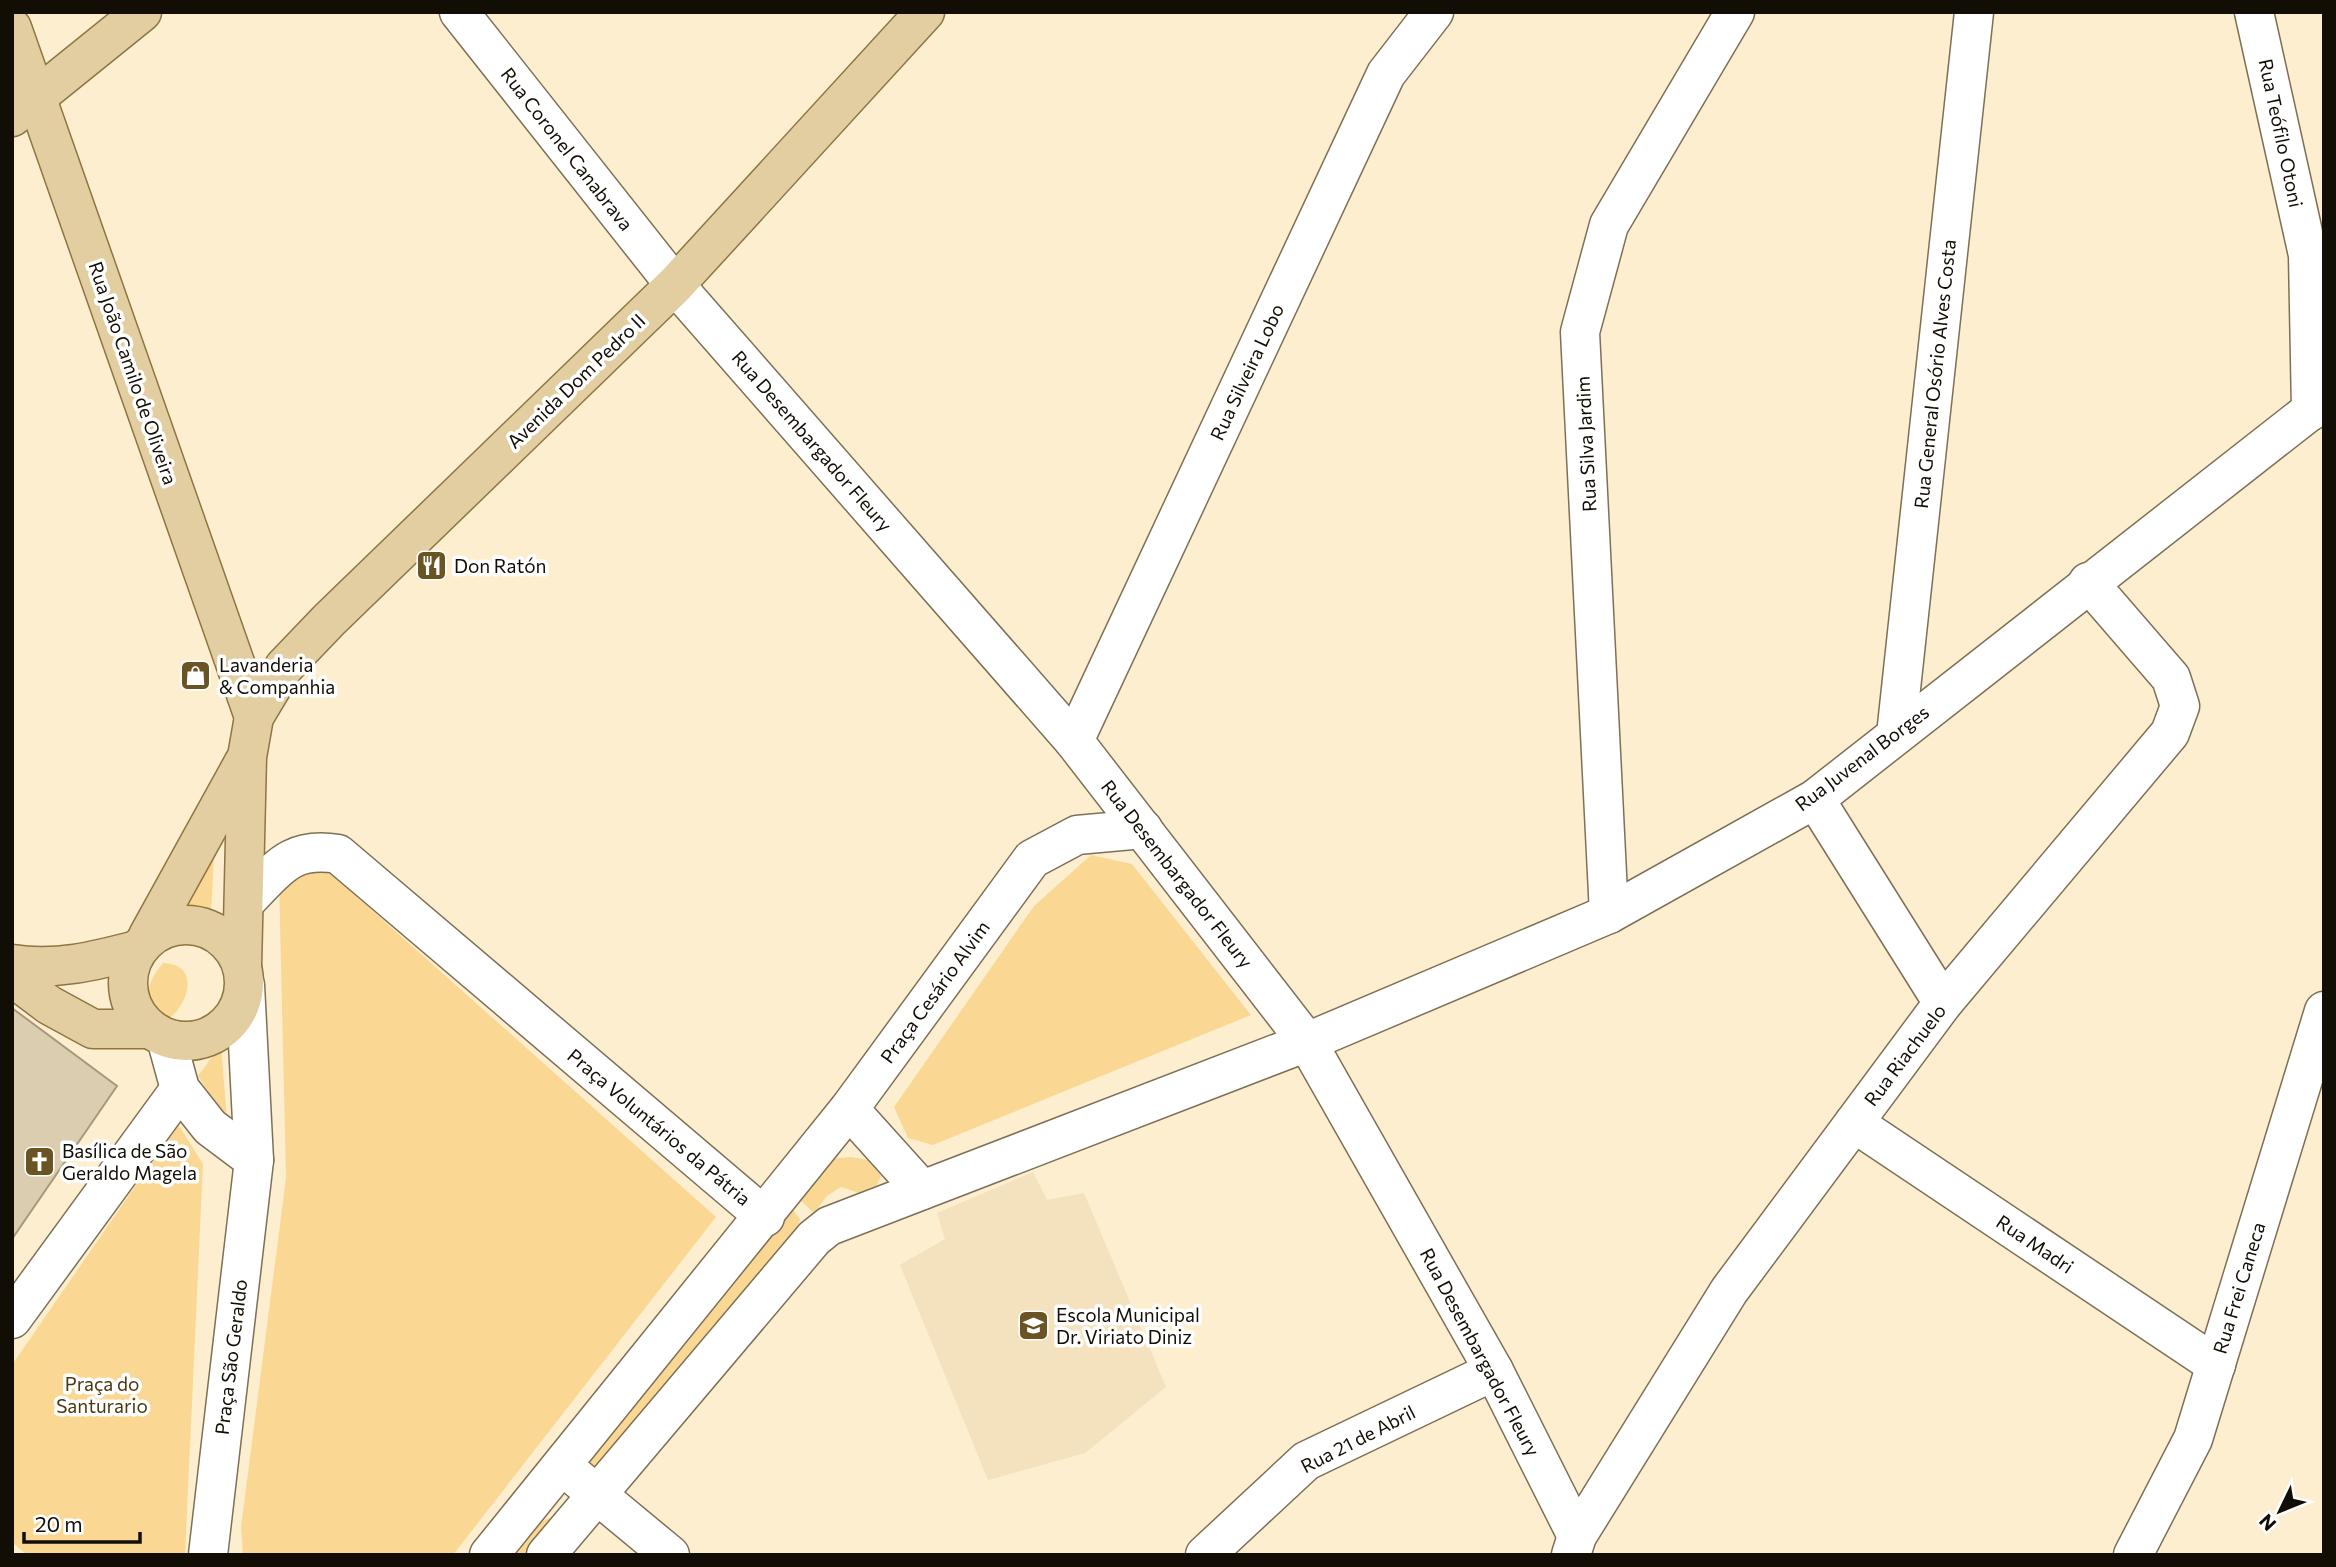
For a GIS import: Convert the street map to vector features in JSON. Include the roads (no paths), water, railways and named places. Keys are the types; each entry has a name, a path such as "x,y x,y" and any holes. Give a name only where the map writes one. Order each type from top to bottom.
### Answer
{"main road":[{"path":"23,106 142,12"},
{"name":"Avenida Dom Pedro II","path":"247,757 254,717 285,667 329,620 675,285 925,12"},
{"name":"Rua João Camilo de Oliveira","path":"12,28 23,106 254,717"},
{"path":"12,977 49,1005 93,1030 158,1033 184,1041 202,1039 219,1032 232,1019 242,1003 247,757"},
{"path":"158,1033 130,1000 127,983 142,943 247,757"},
{"path":"12,964 39,968 87,963 142,943 165,927 184,924 203,926 220,935 234,949 244,975"}],"street":[{"name":"Rua Coronel Canabrava","path":"459,12 675,285"},
{"name":"Rua Silveira Lobo","path":"1074,741 1386,74 1434,12"},
{"name":"Rua Silva Jardim","path":"1609,914 1580,332 1609,225 1735,12"},
{"name":"Rua General Osório Alves Costa","path":"1896,735 1974,12"},
{"name":"Rua Teófilo Otoni","path":"2254,12 2316,260 2318,406"},
{"name":"Rua Desembargador Fleury","path":"675,285 1074,741 1307,1042 1494,1371 1574,1545"},
{"name":"Rua Juvenal Borges","path":"1307,1042 1609,914 1815,799 2088,582 2318,406"},
{"name":"Rua Riachuelo","path":"1574,1545 1729,1291 1943,1003 2170,733 2180,706 2171,678 2088,582"},
{"path":"1815,799 1943,1003"},
{"name":"Praça Cesário Alvim","path":"765,1217 849,1109 1032,859 1077,835 1143,829"},
{"name":"Praça Voluntários da Pátria","path":"246,901 289,858 315,850 338,854 765,1217 489,1555"},
{"name":"Praça São Geraldo","path":"208,1555 254,1160 244,975"},
{"name":"Rua Frei Caneca","path":"2133,1555 2193,1439 2324,1011"},
{"path":"158,1033 180,1089 210,1127 254,1160"},
{"path":"546,1555 814,1238 829,1226 1307,1042"},
{"path":"12,1319 180,1089"},
{"path":"849,1109 922,1190"},
{"name":"Rua Madri","path":"1854,1123 2216,1365"},
{"name":"Rua 21 de Abril","path":"1205,1555 1306,1461 1494,1371"},
{"path":"561,1465 670,1555"}],"place":[{"name":"Don Ratón","path":"431,566"},
{"name":"Lavanderia & Companhia","path":"196,676"},
{"name":"Basílica de São Geraldo Magela","path":"39,1162"},
{"name":"Escola Municipal Dr. Viriato Diniz","path":"1033,1326"}],"park label":[{"name":"Praça do Santurario","path":"102,1395"}]}
